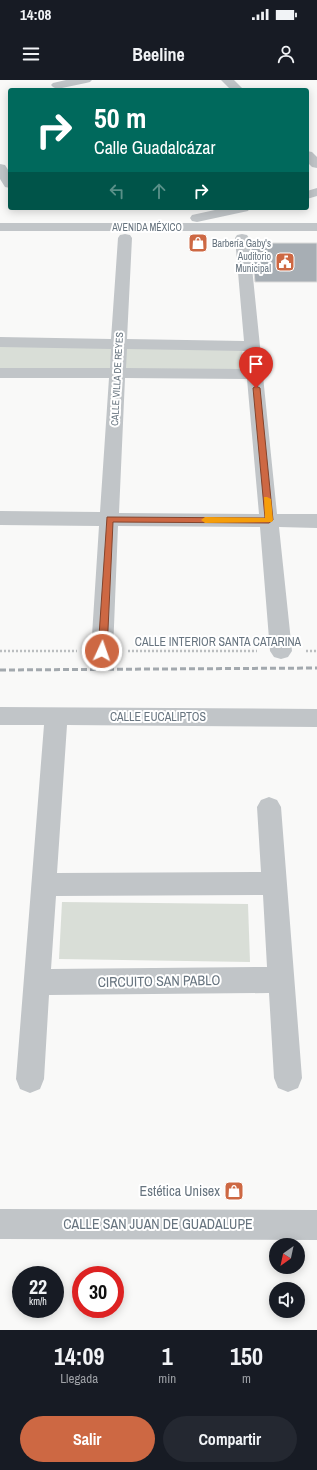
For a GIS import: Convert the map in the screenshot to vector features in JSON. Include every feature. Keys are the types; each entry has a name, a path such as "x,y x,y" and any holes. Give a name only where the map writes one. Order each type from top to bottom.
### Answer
{"street":[{"path":"60,88 57,85 87,80 93,88"},
{"path":"227,80 236,88"},
{"path":"309,157 317,164"},
{"path":"0,168 8,181"},
{"path":"153,227 192,213 223,210"},
{"path":"28,214 36,227"},
{"name":"AVENIDA MÉXICO","path":"0,227 317,227"},
{"name":"AVENIDA MÉXICO","path":"0,238 317,238"},
{"name":"CALLE VILLA DE REYES","path":"102,651 125,238"},
{"path":"242,238 281,651"},
{"path":"0,342 252,346"},
{"path":"0,373 255,374"},
{"path":"0,518 317,521"},
{"name":"CALLE EUCALIPTOS","path":"0,716 317,718"},
{"path":"30,1079 56,717"},
{"path":"269,806 288,1078"},
{"path":"44,885 274,883"},
{"name":"CIRCUITO SAN PABLO","path":"37,982 281,980"},
{"name":"CALLE SAN JUAN DE GUADALUPE","path":"0,1224 317,1225"}],"path":[{"name":"CALLE INTERIOR SANTA CATARINA","path":"0,651 317,650"}],"shaded area":[{"path":"0,345 242,347 244,373 0,370"},
{"path":"62,902 248,904 250,962 59,959"}],"building":[{"name":"Auditorio Municipal","path":"251,243 317,243 317,282 255,282"}],"railway":[{"path":"0,670 317,668"}],"slow traffic":[{"path":"205,520 269,520 267,499"}],"place":[{"name":"Barbería Gaby's","path":"198,243"},
{"name":"Auditorio Municipal","path":"285,262"},
{"name":"Estética Unisex","path":"234,1191"}],"route":[{"path":"102,651 110,519 269,520 256,388"}]}
